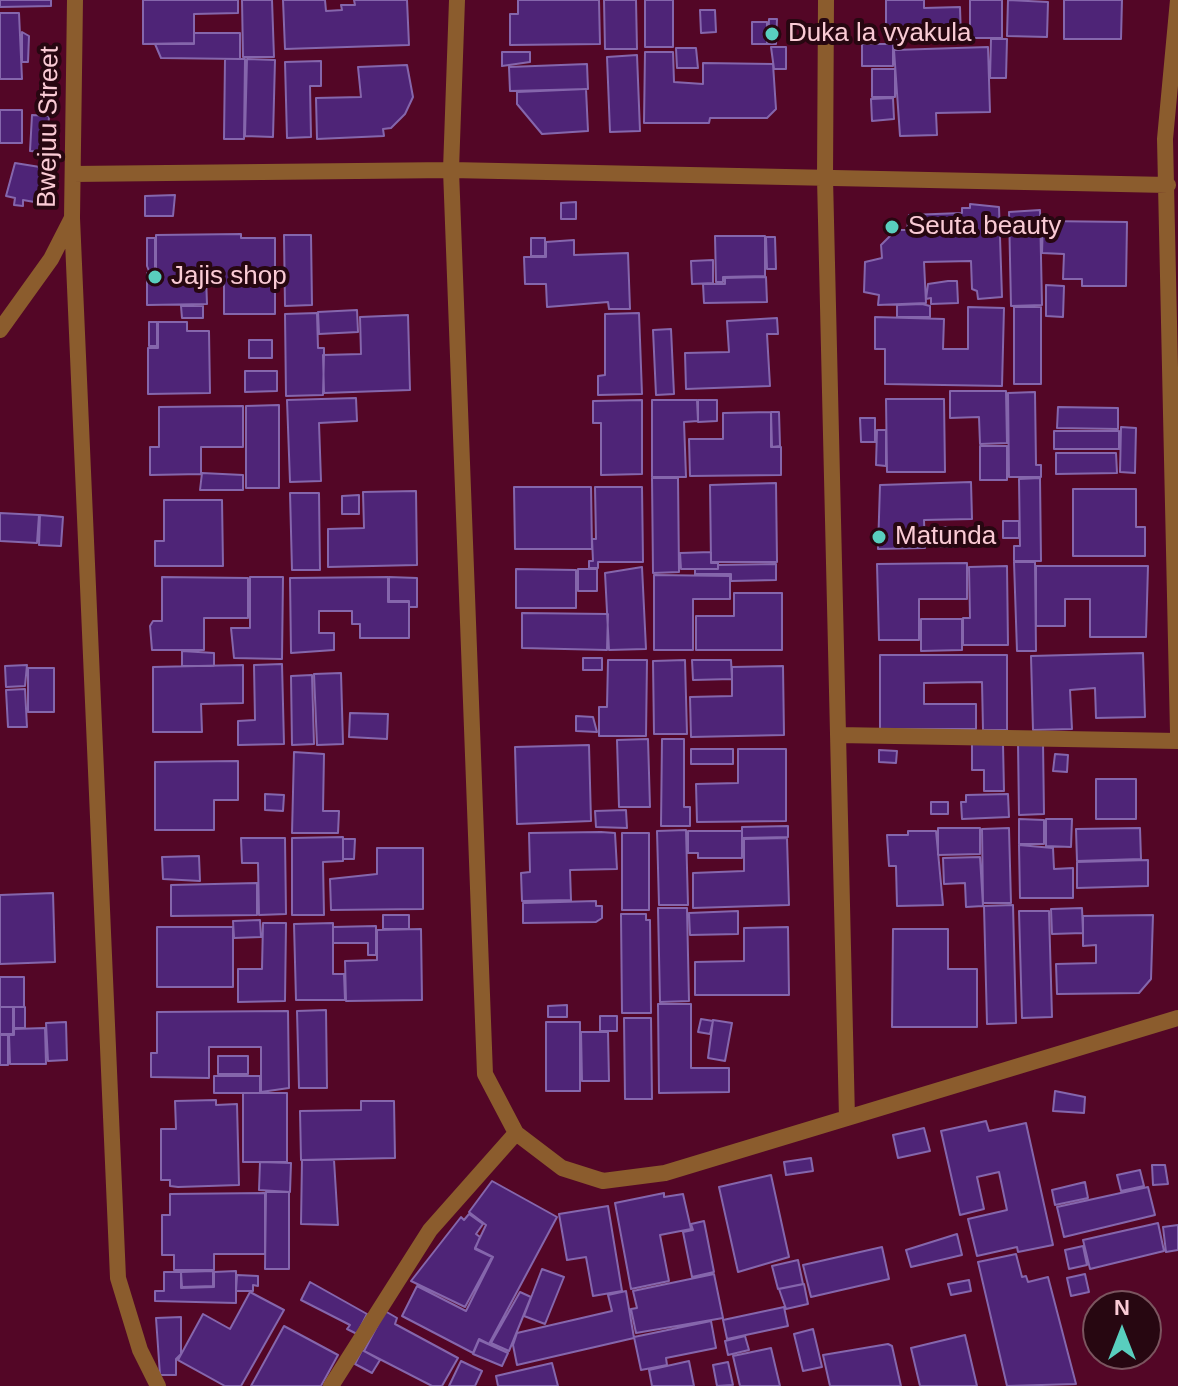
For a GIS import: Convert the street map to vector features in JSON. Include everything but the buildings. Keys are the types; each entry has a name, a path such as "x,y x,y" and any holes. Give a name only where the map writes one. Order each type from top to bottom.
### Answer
{"street":[{"name":"Bwejuu Street","path":"0,330 51,259 72,218 75,0"},
{"path":"457,0 451,170 485,1074 516,1133 562,1168 603,1181 665,1173 1178,1018"},
{"path":"826,0 825,178 847,1118"},
{"path":"1178,0 1165,139 1173,224 1178,733"},
{"path":"73,174 451,170 1168,185"},
{"path":"72,218 118,1278 140,1350 158,1386"},
{"path":"838,735 1178,741"},
{"path":"331,1386 430,1230 516,1133"}],"place":[{"name":"Duka la vyakula","path":"772,34"},
{"name":"Seuta beauty","path":"892,227"},
{"name":"Jajis shop","path":"155,277"},
{"name":"Matunda","path":"879,537"}]}
